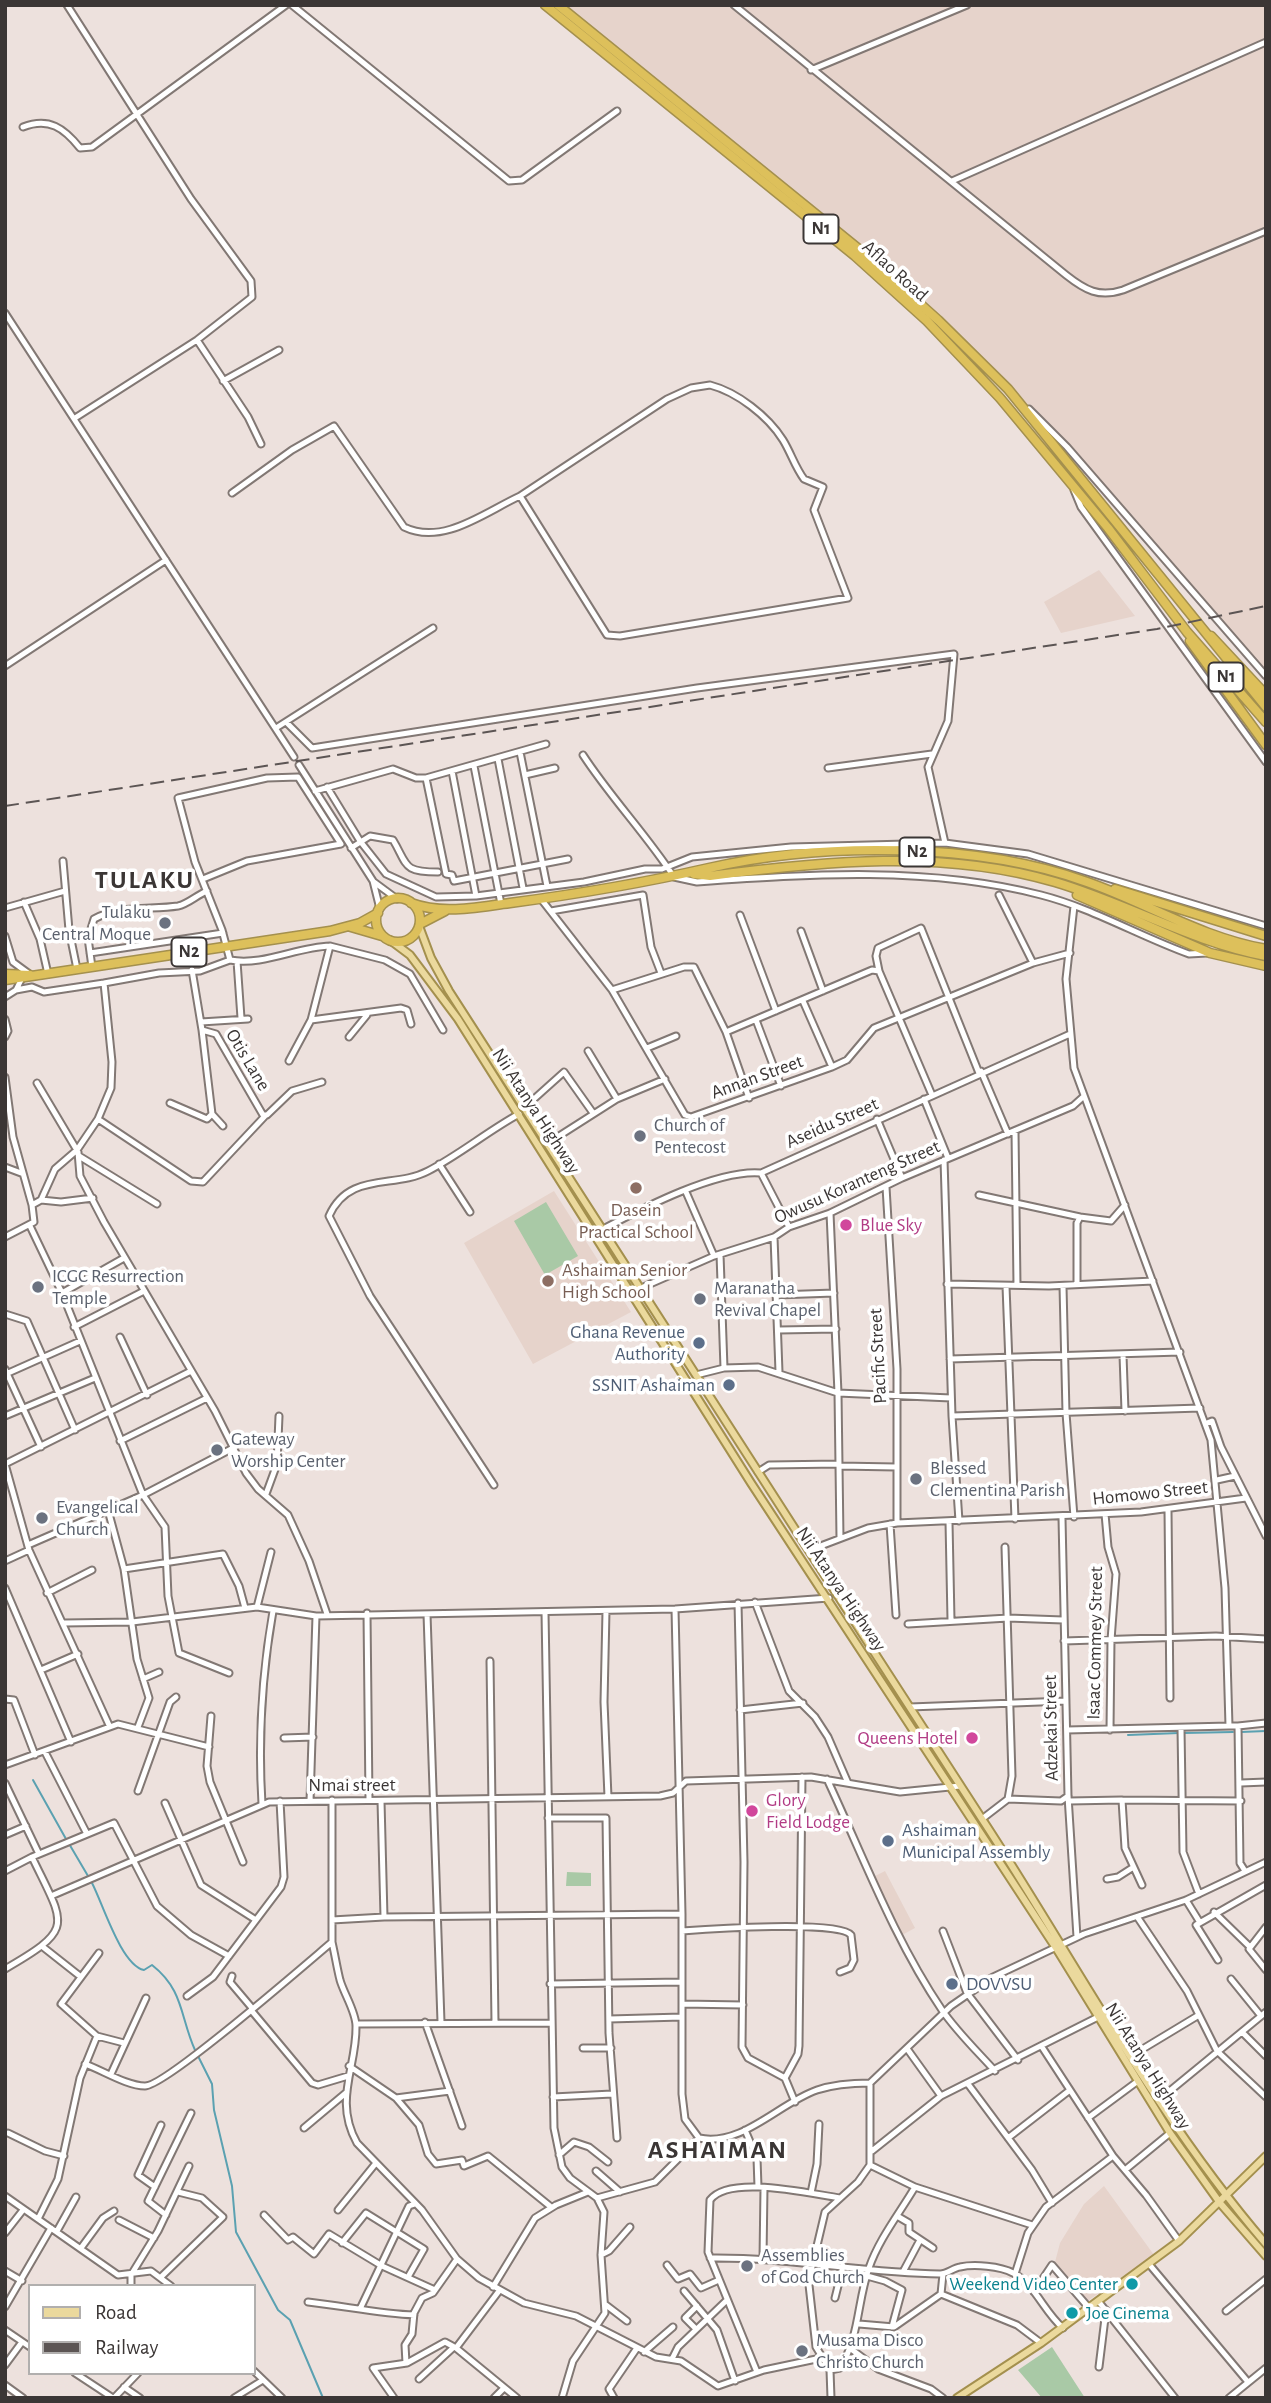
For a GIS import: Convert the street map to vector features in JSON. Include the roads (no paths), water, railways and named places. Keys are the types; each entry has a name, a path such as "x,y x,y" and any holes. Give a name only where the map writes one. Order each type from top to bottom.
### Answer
{"highway":[{"name":"Aflao Road","path":"545,5 855,256 928,321 987,382 1069,481 1187,632 1266,722"},
{"name":"Aflao Road","path":"558,5 913,295 1007,389 1266,707"},
{"path":"1200,628 1232,655 1266,695"},
{"path":"1187,632 1198,654 1266,745"},
{"name":"N2","path":"5,980 348,927 397,899 446,910 561,896 691,874 708,868 797,856 887,851 993,858 1089,882 1200,938 1266,956"},
{"name":"N2","path":"691,874 710,876 811,864 853,862 958,864 1018,873 1056,883 1266,949"},
{"path":"1018,873 1210,953 1266,966"},
{"path":"1089,882 1266,936"},
{"path":"411,903 418,912 419,925"},
{"name":"N2","path":"348,927 397,942 411,938 419,925 446,910"},
{"path":"379,911 378,928 387,938"},
{"name":"N2","path":"5,974 26,977"}],"main road":[{"path":"419,925 431,958 449,991 605,1228 725,1422 1063,1944 1131,2056 1226,2197 1266,2244"},
{"name":"Nii Atanya Highway","path":"387,938 403,949 426,974 519,1114 716,1427 829,1598 949,1788 1056,1948 1170,2133 1220,2203 1266,2256"},
{"path":"627,1283 635,1279"},
{"path":"716,1427 725,1422"},
{"path":"957,2398 1063,2328 1149,2264 1220,2203 1250,2169 1266,2156"}],"street":[{"path":"67,5 191,199 251,281 252,297 197,340 75,418"},
{"path":"23,127 36,122 57,125 67,132 80,148 92,147 286,5"},
{"path":"292,5 509,181 522,180 617,111"},
{"path":"734,5 1081,287 1101,294 1123,290 1266,231"},
{"path":"811,70 967,5"},
{"path":"952,181 1266,41"},
{"path":"5,313 294,757"},
{"path":"197,340 248,417 261,444"},
{"path":"223,381 279,349"},
{"path":"232,493 292,450 334,426 404,527 415,532 460,526 520,496 667,399 698,386 720,388 737,397 766,420 782,438 804,479 823,487 814,510 848,598 845,601 614,637 607,635 520,496"},
{"name":"Aflao Road","path":"1007,389 1067,447 1266,677"},
{"name":"Aflao Road","path":"1069,481 1081,507 1266,762"},
{"path":"5,666 166,559"},
{"path":"276,729 433,628"},
{"path":"286,722 312,748 697,688 954,654 948,720 942,739 932,754 929,775 945,843"},
{"path":"315,791 393,769 416,778 426,778 546,744"},
{"path":"520,752 547,886"},
{"path":"828,768 932,754"},
{"path":"583,755 611,798 646,836 674,877 697,882 765,877 923,876 978,880 1044,895 1189,954 1210,953"},
{"path":"498,759 523,888"},
{"path":"299,765 347,845"},
{"path":"474,766 502,904"},
{"path":"524,775 555,768"},
{"path":"452,771 476,896"},
{"path":"223,1126 212,1114 201,1026 245,1019 233,960 207,891 177,802 178,798 184,794 267,778 298,777 373,881 397,899"},
{"path":"426,778 446,874 452,875 455,881 568,859"},
{"path":"327,787 360,842 392,878 433,897 476,896 605,879 645,869 668,868 692,857 803,847 945,843 1028,854 1266,926"},
{"path":"203,879 247,861 347,845 373,835 393,840 401,860 409,866 420,872 438,872"},
{"path":"62,861 77,970"},
{"path":"373,881 379,911"},
{"path":"5,908 65,891"},
{"path":"92,967 89,931 99,916 181,905 193,896 207,891"},
{"path":"551,911 643,895 651,947 661,974"},
{"path":"999,895 1034,963"},
{"path":"551,911 561,896"},
{"name":"Annan Street","path":"541,899 612,990 687,1116 749,1098 832,1067 847,1060 874,1028 1034,963 1070,953"},
{"path":"24,902 40,939 48,974"},
{"path":"1074,906 1066,979 1070,1034 1083,1097 1207,1423 1219,1502 1229,1726"},
{"path":"740,915 776,1011"},
{"path":"932,1095 879,971 876,956 878,947 920,928 1008,1134"},
{"path":"801,931 823,991"},
{"path":"90,953 223,933"},
{"path":"5,936 13,962 26,977 16,990 5,997"},
{"path":"289,1062 311,1020 330,946"},
{"path":"16,990 32,987 44,992 200,971 233,960 251,962 307,947 330,946 385,961 413,977 443,1030"},
{"path":"5,963 13,962"},
{"path":"612,990 661,974 694,967 726,1032 749,1098"},
{"name":"Otis Lane","path":"192,970 201,1026 216,1034 232,1066 265,1116 292,1091 322,1082"},
{"path":"726,1032 872,970 879,971"},
{"path":"413,977 426,974"},
{"path":"41,1200 55,1169 78,1153 98,1119 113,1078 104,983"},
{"path":"803,1001 832,1067"},
{"path":"311,1020 337,1015 367,1015 401,1008 407,1010 411,1024"},
{"path":"349,1037 367,1015"},
{"path":"5,1019 8,1031 5,1037"},
{"path":"756,1020 781,1086"},
{"name":"Aseidu Street","path":"605,1228 645,1207 742,1172 761,1173 980,1072 1070,1034"},
{"path":"647,1048 676,1036"},
{"path":"588,1051 617,1099"},
{"path":"525,1107 564,1072 593,1113"},
{"path":"5,1077 21,1173 34,1218 30,1226 5,1237"},
{"path":"548,1143 617,1099 665,1079"},
{"path":"37,1083 78,1153 80,1176 124,1258 235,1447 246,1473 288,1515 327,1614"},
{"name":"Owusu Koranteng Street","path":"641,1288 717,1255 774,1237 789,1227 830,1213 902,1178 1073,1106 1083,1097"},
{"path":"924,1099 946,1159 951,1398 959,1521"},
{"path":"170,1102 200,1119 207,1119 212,1114"},
{"path":"494,1485 370,1296 355,1263 330,1223 330,1216 339,1200 370,1182 424,1173 519,1114"},
{"path":"98,1119 191,1181 202,1182 265,1116"},
{"path":"877,1119 902,1178"},
{"path":"1015,1131 1017,1285"},
{"path":"78,1153 157,1204"},
{"path":"439,1164 470,1212"},
{"path":"5,1167 21,1173"},
{"path":"761,1173 789,1227"},
{"name":"Pacific Street","path":"886,1187 897,1397 894,1524 896,1615"},
{"path":"686,1192 717,1255 724,1368"},
{"path":"979,1195 1016,1205 1111,1221 1125,1205"},
{"path":"32,1205 41,1200 61,1202 93,1198"},
{"path":"830,1213 838,1393 840,1538"},
{"path":"1077,1284 1076,1228 1080,1217"},
{"path":"30,1226 62,1293 143,1495 165,1527 170,1618 179,1653 229,1673"},
{"path":"774,1237 779,1372"},
{"path":"62,1293 124,1258"},
{"path":"947,1284 1063,1286 1153,1281"},
{"path":"1006,1286 1015,1519"},
{"path":"1063,1286 1066,1413 1074,1517"},
{"path":"74,1327 144,1291"},
{"path":"777,1295 834,1293"},
{"path":"5,1314 27,1321 75,1430"},
{"path":"779,1330 836,1329"},
{"path":"120,1337 147,1395"},
{"path":"41,1447 6,1372 80,1341"},
{"path":"950,1359 1180,1352"},
{"path":"1123,1355 1125,1411"},
{"path":"696,1375 724,1368 750,1367 779,1372 838,1393 951,1398"},
{"path":"109,1725 28,1547 5,1464 191,1371"},
{"path":"5,1416 95,1378"},
{"path":"120,1441 207,1398"},
{"path":"952,1416 1200,1408"},
{"path":"266,1494 277,1464 279,1416"},
{"path":"1207,1423 1212,1421 1235,1476 1266,1536"},
{"path":"5,1561 28,1547 143,1495 235,1447"},
{"path":"760,1476 758,1470 769,1465 896,1467"},
{"path":"1217,1480 1235,1476"},
{"name":"Homowo Street","path":"810,1550 840,1538 894,1524 1062,1518 1168,1510 1246,1498"},
{"path":"108,1510 124,1569 149,1702 138,1727"},
{"path":"1168,1510 1170,1698"},
{"name":"Isaac Commey Street","path":"1105,1514 1108,1547 1116,1574 1111,1640 1110,1730"},
{"name":"Adzekai Street","path":"1062,1518 1068,1798 1077,1937"},
{"path":"948,1522 951,1620"},
{"path":"1004,1548 1012,1702 1013,1769 1008,1799"},
{"path":"257,1607 271,1552"},
{"path":"124,1569 223,1554 239,1586 245,1608"},
{"path":"47,1593 92,1570"},
{"path":"5,1588 71,1742"},
{"path":"64,1623 132,1622 257,1607 316,1616 675,1609 829,1598"},
{"path":"755,1602 789,1691 803,1703 828,1737 848,1783"},
{"path":"737,1603 743,1781 742,2047 745,2056 785,2078 795,2102"},
{"path":"675,1609 682,1914 683,2109 685,2119 699,2138"},
{"path":"262,1804 261,1721 265,1656 273,1611"},
{"path":"606,1611 608,1797"},
{"path":"545,1612 553,2097 559,2155 570,2178 597,2199 604,2213 601,2255 606,2305 605,2313 573,2361 562,2398"},
{"path":"367,1613 369,1800"},
{"path":"427,1614 441,2022"},
{"path":"310,1801 316,1616"},
{"path":"908,1624 1008,1618 1063,1620"},
{"path":"1065,1641 1227,1637 1266,1639"},
{"path":"41,1670 78,1654"},
{"path":"490,1661 495,2022"},
{"path":"143,1679 159,1672"},
{"path":"138,1791 170,1702 176,1697"},
{"path":"5,1699 14,1700 35,1755"},
{"path":"910,1707 1066,1701"},
{"path":"740,1710 782,1708 803,1703"},
{"path":"211,1716 210,1782 243,1863"},
{"path":"1068,1730 1181,1729 1266,1723"},
{"path":"5,1765 71,1742 109,1725 138,1727 209,1747"},
{"path":"1238,1726 1241,1783 1240,1863 1245,1871"},
{"path":"1181,1729 1183,1852 1199,1894"},
{"path":"284,1738 313,1737"},
{"path":"45,1752 86,1832"},
{"path":"678,1786 686,1781 802,1777 900,1792 960,1786"},
{"path":"785,2078 798,2054 799,2046 802,1777"},
{"path":"827,1779 867,1870 916,1968 944,2013 995,2071"},
{"path":"1241,1783 1266,1782"},
{"path":"5,1783 38,1852"},
{"name":"Nmai street","path":"51,1896 262,1804 280,1801 660,1796 673,1793 678,1786"},
{"path":"982,1819 1008,1799 1241,1801"},
{"path":"332,1800 332,1942 340,1979 357,2024 348,2076 350,2131 415,2204 457,2259 499,2291 524,2303 576,2316 644,2352 690,2366 718,2386 757,2372 821,2358"},
{"path":"1122,1800 1125,1848 1142,1885"},
{"path":"187,1996 207,1982 281,1887 284,1877 280,1801"},
{"path":"381,1801 384,1917"},
{"path":"165,1803 194,1871 207,1892 256,1920"},
{"path":"548,1818 606,1818 609,2019 617,2138"},
{"path":"5,1871 38,1852 114,1823 157,1906 191,1935 229,1956"},
{"path":"5,1835 26,1826"},
{"path":"5,1969 43,1947 52,1938 58,1921 51,1896 32,1857"},
{"path":"597,2199 655,2182 699,2138 719,2139 745,2130 807,2094 833,2085 870,2082 908,2050 967,1993 1077,1937 1186,1900 1263,1863 1266,1871"},
{"path":"1107,1879 1118,1877 1132,1868"},
{"path":"1199,1921 1266,1885"},
{"path":"1186,1900 1199,1921 1197,1930 1218,1960"},
{"path":"1214,1913 1250,1947 1266,1970"},
{"path":"332,1920 384,1917 494,1918 682,1914"},
{"path":"1138,1917 1180,1980 1217,2052 1266,2097"},
{"path":"682,1931 800,1927 849,1932 854,1960 850,1968 840,1972"},
{"path":"1250,1947 1266,1927"},
{"path":"943,1931 967,1993 1018,2060"},
{"path":"85,2064 134,2084 151,2085 212,2044 332,1942"},
{"path":"43,1947 81,1977"},
{"path":"99,1953 61,2004 97,2036 124,2043"},
{"path":"232,1976 230,1982 312,2083 318,2085 348,2076"},
{"path":"1160,2099 1264,2015 1231,1979"},
{"path":"550,1984 682,1982"},
{"path":"111,2074 146,1998"},
{"path":"682,2004 743,2005"},
{"path":"1131,2056 1199,2015"},
{"path":"609,2019 682,2017"},
{"path":"872,2151 941,2096 1018,2060 1098,2017"},
{"path":"425,2022 438,2067 462,2126"},
{"path":"357,2024 551,2023"},
{"path":"1242,2032 1266,2056"},
{"path":"38,2219 58,2179 74,2102 85,2064 97,2036"},
{"path":"1042,2047 1113,2156 1178,2241"},
{"path":"583,2048 611,2048"},
{"path":"908,2050 941,2096"},
{"path":"349,2066 396,2098 419,2125 428,2154 436,2164 462,2160 464,2166 488,2156 551,2207"},
{"path":"1088,2118 1138,2081"},
{"path":"831,2398 830,2370 816,2347 809,2285 825,2212 859,2182 870,2165 870,2082"},
{"path":"968,2084 1052,2203"},
{"path":"1008,2138 1070,2090"},
{"path":"396,2098 450,2091"},
{"path":"304,2128 347,2092"},
{"path":"553,2097 612,2094"},
{"path":"166,2215 148,2203 191,2113"},
{"path":"811,2193 817,2164 819,2124"},
{"path":"155,2187 138,2177 161,2125"},
{"path":"745,2130 757,2158 761,2188 763,2258"},
{"path":"8,2133 45,2151 64,2156"},
{"path":"1125,2170 1170,2133"},
{"path":"559,2155 574,2142 586,2146 608,2162"},
{"path":"1015,2274 1032,2225 1052,2203 1113,2156"},
{"path":"338,2210 376,2163"},
{"path":"870,2165 915,2187 1032,2225"},
{"path":"131,2284 131,2275 154,2238 189,2166"},
{"path":"596,2171 620,2192"},
{"path":"830,2370 840,2368 851,2349 859,2324 867,2273 915,2187"},
{"path":"757,2372 706,2245 710,2200 719,2191 729,2188 761,2188 840,2198"},
{"path":"160,2277 191,2244 223,2217 202,2198 178,2192"},
{"path":"493,2287 535,2218 551,2207 588,2192"},
{"path":"5,2196 118,2275 151,2271 169,2284"},
{"path":"5,2307 76,2197"},
{"path":"360,2309 409,2206 415,2204"},
{"path":"5,2233 23,2210"},
{"path":"81,2248 103,2218 114,2211"},
{"path":"342,2243 366,2213 424,2249 408,2277"},
{"path":"264,2215 288,2240 293,2237 314,2254 329,2234 382,2266 435,2290"},
{"path":"897,2216 909,2223 909,2232 933,2248"},
{"path":"119,2220 154,2238"},
{"path":"601,2255 609,2251 630,2227"},
{"path":"904,2270 920,2240"},
{"path":"710,2258 813,2262 867,2273 902,2290 892,2327"},
{"path":"406,2363 405,2345 412,2334 414,2315 422,2298 435,2290 457,2259"},
{"path":"667,2264 677,2279 690,2274 701,2288 719,2280"},
{"path":"1149,2264 1248,2382"},
{"path":"1034,2292 1052,2265 1089,2308"},
{"path":"835,2298 843,2266"},
{"path":"867,2273 904,2270 943,2274 968,2266 1015,2274 1034,2292 1051,2318 1063,2328"},
{"path":"5,2271 22,2281"},
{"path":"941,2294 943,2274"},
{"path":"1226,2311 1266,2279"},
{"path":"419,2379 455,2347 499,2291"},
{"path":"684,2291 720,2336 735,2381"},
{"path":"859,2324 892,2327 941,2294"},
{"path":"941,2294 1017,2325 1041,2343"},
{"path":"672,2359 674,2351 727,2300"},
{"path":"308,2302 383,2315 398,2312 414,2315"},
{"path":"1099,2302 1175,2398"},
{"path":"606,2305 627,2321"},
{"path":"695,2329 685,2318 697,2306"},
{"path":"1099,2367 1106,2309"},
{"path":"644,2352 673,2327"},
{"path":"5,2330 28,2346"},
{"path":"5,2365 22,2342"},
{"path":"394,2398 373,2368 406,2363 445,2342 455,2347 517,2398"},
{"path":"614,2398 609,2389 637,2348"},
{"path":"851,2349 878,2369 931,2389 943,2398"},
{"path":"1229,2398 1266,2368"},
{"path":"256,2373 282,2398"},
{"path":"1260,2373 1266,2381"},
{"path":"78,2375 114,2398 136,2375"},
{"path":"234,2398 263,2380"},
{"path":"5,2385 23,2398"},
{"path":"124,2387 140,2398"},
{"path":"494,2398 504,2388"}],"waterway":[{"path":"1241,1732 1266,1731"},
{"path":"1184,1733 1233,1732"},
{"path":"1128,1735 1179,1733"},
{"path":"33,1780 66,1839"},
{"path":"68,1842 88,1876"},
{"path":"92,1883 120,1946 128,1957 144,1970 152,1965 170,1984 195,2050"},
{"path":"198,2056 212,2084 214,2110 232,2186 236,2232 278,2310 290,2320 323,2398"}],"railway":[{"path":"5,806 1157,629 1266,606"}],"place":[{"name":"Tulaku Central Moque","path":"165,923"},
{"name":"Church of Pentecost","path":"640,1136"},
{"name":"Dasein Practical School","path":"636,1188"},
{"name":"Blue Sky","path":"846,1225"},
{"name":"Ashaiman Senior High School","path":"548,1281"},
{"name":"ICGC Resurrection Temple","path":"38,1287"},
{"name":"Maranatha Revival Chapel","path":"700,1299"},
{"name":"Ghana Revenue Authority","path":"699,1343"},
{"name":"SSNIT Ashaiman","path":"729,1385"},
{"name":"Gateway Worship Center","path":"217,1450"},
{"name":"Blessed Clementina Parish","path":"916,1479"},
{"name":"Evangelical Church","path":"42,1518"},
{"name":"Queens Hotel","path":"972,1738"},
{"name":"Glory Field Lodge","path":"752,1811"},
{"name":"Ashaiman Municipal Assembly","path":"888,1841"},
{"name":"DOVVSU","path":"952,1984"},
{"name":"Assemblies of God Church","path":"747,2266"},
{"name":"Weekend Video Center","path":"1132,2284"},
{"name":"Joe Cinema","path":"1072,2313"},
{"name":"Musama Disco Christo Church","path":"802,2351"}],"district":[{"name":"TULAKU","path":"145,880"},
{"name":"ASHAIMAN","path":"718,2150"}]}
